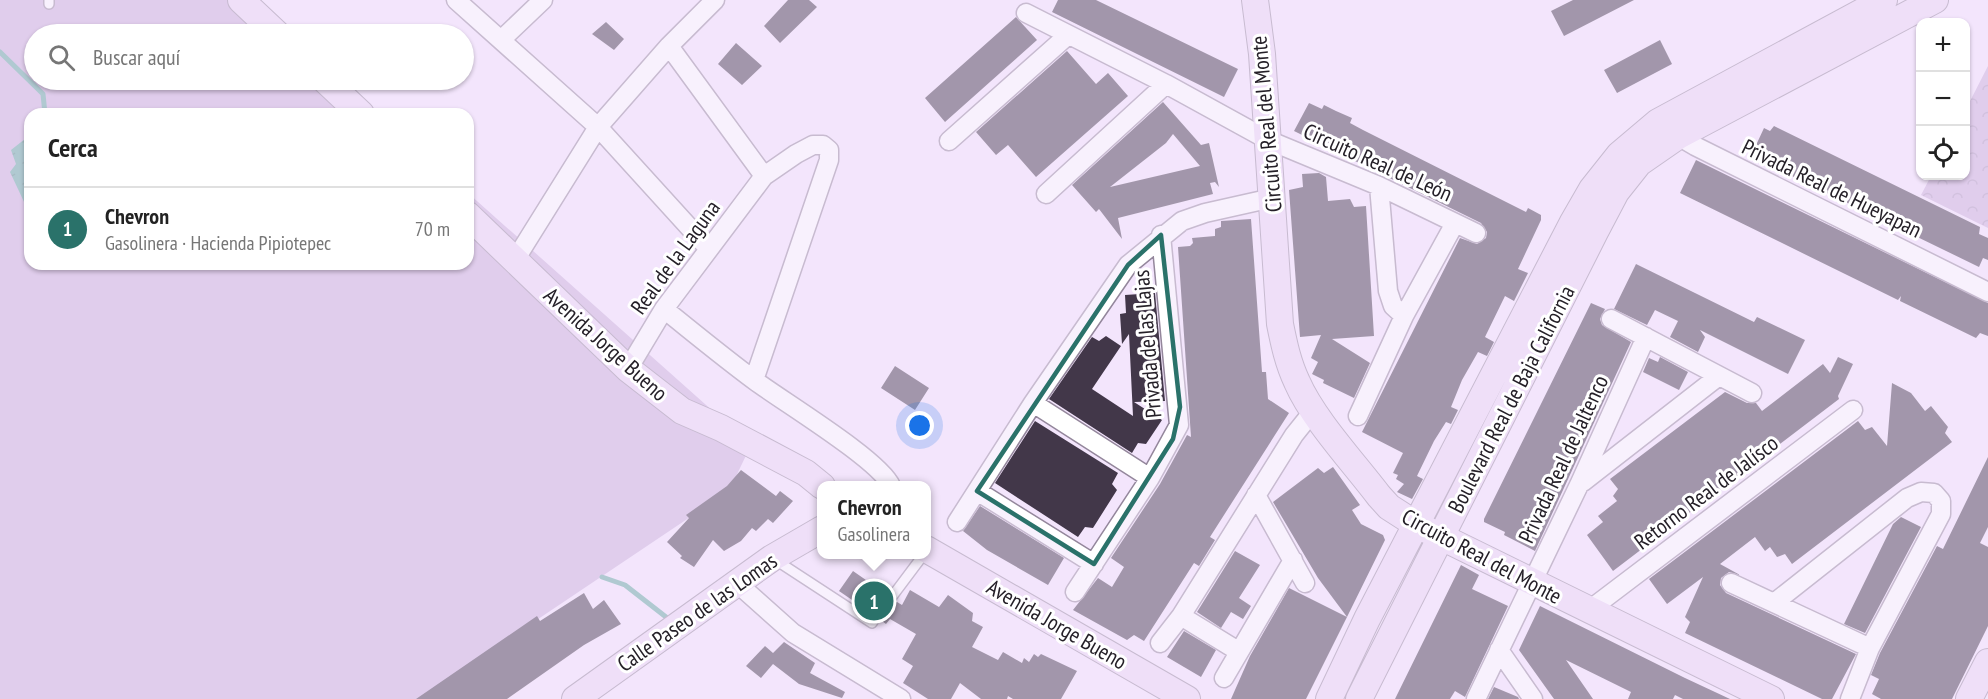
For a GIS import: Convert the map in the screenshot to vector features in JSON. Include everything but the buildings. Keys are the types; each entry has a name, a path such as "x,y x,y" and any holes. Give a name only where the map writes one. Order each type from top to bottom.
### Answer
{"street":[{"path":"456,0 598,128 708,248"},
{"path":"501,40 543,0"},
{"path":"515,260 598,128 669,46 715,0"},
{"name":"Circuito Real del Monte","path":"1255,0 1262,54 1280,324 1287,360 1298,385 1314,410 1379,496 1389,507 1417,525 1771,699"},
{"name":"Boulevard Real de Baja California","path":"1668,129 1884,0"},
{"name":"Boulevard Real de Baja California","path":"1359,699 1392,630 1441,538 1584,227 1593,189 1619,155 1935,0"},
{"path":"250,2 269,24"},
{"name":"Circuito Real de León","path":"1026,13 1067,36 1166,84 1268,140 1379,186 1476,233"},
{"path":"949,141 1067,36"},
{"path":"669,46 764,176"},
{"path":"1046,194 1166,84"},
{"path":"336,90 355,108"},
{"name":"Privada Real de Hueyapan","path":"1668,129 1988,292"},
{"name":"Real de la Laguna","path":"628,369 664,309 764,176 813,145 823,145 829,150 829,160 754,380"},
{"path":"1379,186 1388,291 1393,306 1404,316"},
{"name":"Privada de las Lajas","path":"957,522 1032,403 1128,265 1161,235 1182,221 1205,213 1272,198"},
{"name":"Avenida Jorge Bueno","path":"474,221 628,369 682,411 722,428 806,473 817,482"},
{"name":"Circuito Real de León","path":"1358,416 1404,316 1455,223"},
{"name":"Boulevard Real de Baja California","path":"1329,699 1367,619 1417,525 1584,227"},
{"name":"Privada de las Lajas","path":"1075,592 1150,478 1179,425 1161,235"},
{"path":"664,309 754,380 863,456 889,481"},
{"path":"1611,319 1752,393"},
{"name":"Privada Real de Jaltenco","path":"1476,699 1579,485 1646,337"},
{"path":"1579,485 1719,376"},
{"path":"1032,403 1150,478"},
{"path":"1160,643 1181,616 1294,435 1314,410"},
{"name":"Retorno Real de Jalísco","path":"1588,611 1853,410"},
{"path":"977,491 1094,564"},
{"path":"1774,603 1907,498 1921,492 1934,493 1941,501 1941,514 1870,648 1850,699"},
{"path":"1256,495 1305,583"},
{"name":"Calle Paseo de las Lomas","path":"575,699 772,558 817,532"},
{"name":"Avenida Jorge Bueno","path":"931,554 1187,699"},
{"path":"1224,678 1293,560"},
{"path":"1731,583 1870,648"},
{"path":"738,584 793,633 901,699"},
{"path":"1181,616 1238,651"},
{"path":"1367,619 1392,630"},
{"path":"1499,650 1533,699"},
{"path":"1969,699 1988,662"}],"lane":[{"path":"772,558 872,622 876,617"},
{"path":"891,598 920,559"}],"highlighted area":[{"path":"1161,235 1180,407 1173,439 1094,564 977,491 1128,265"}],"green space":[{"path":"0,0 252,0 279,24 24,24 24,90 352,90 373,108 24,108 24,270 474,270 474,198 751,445 729,491 419,699 0,699"},
{"path":"1988,66 1988,228 1921,195 1929,180 1970,180 1970,101"}],"water":[{"path":"24,140 24,202 10,172 16,164 11,150"}],"waterway":[{"path":"0,52 24,75"},
{"path":"39,90 43,94 44,108"},
{"path":"602,577 625,585 666,617"}],"place":[{"name":"Chevron","path":"874,601"}]}
